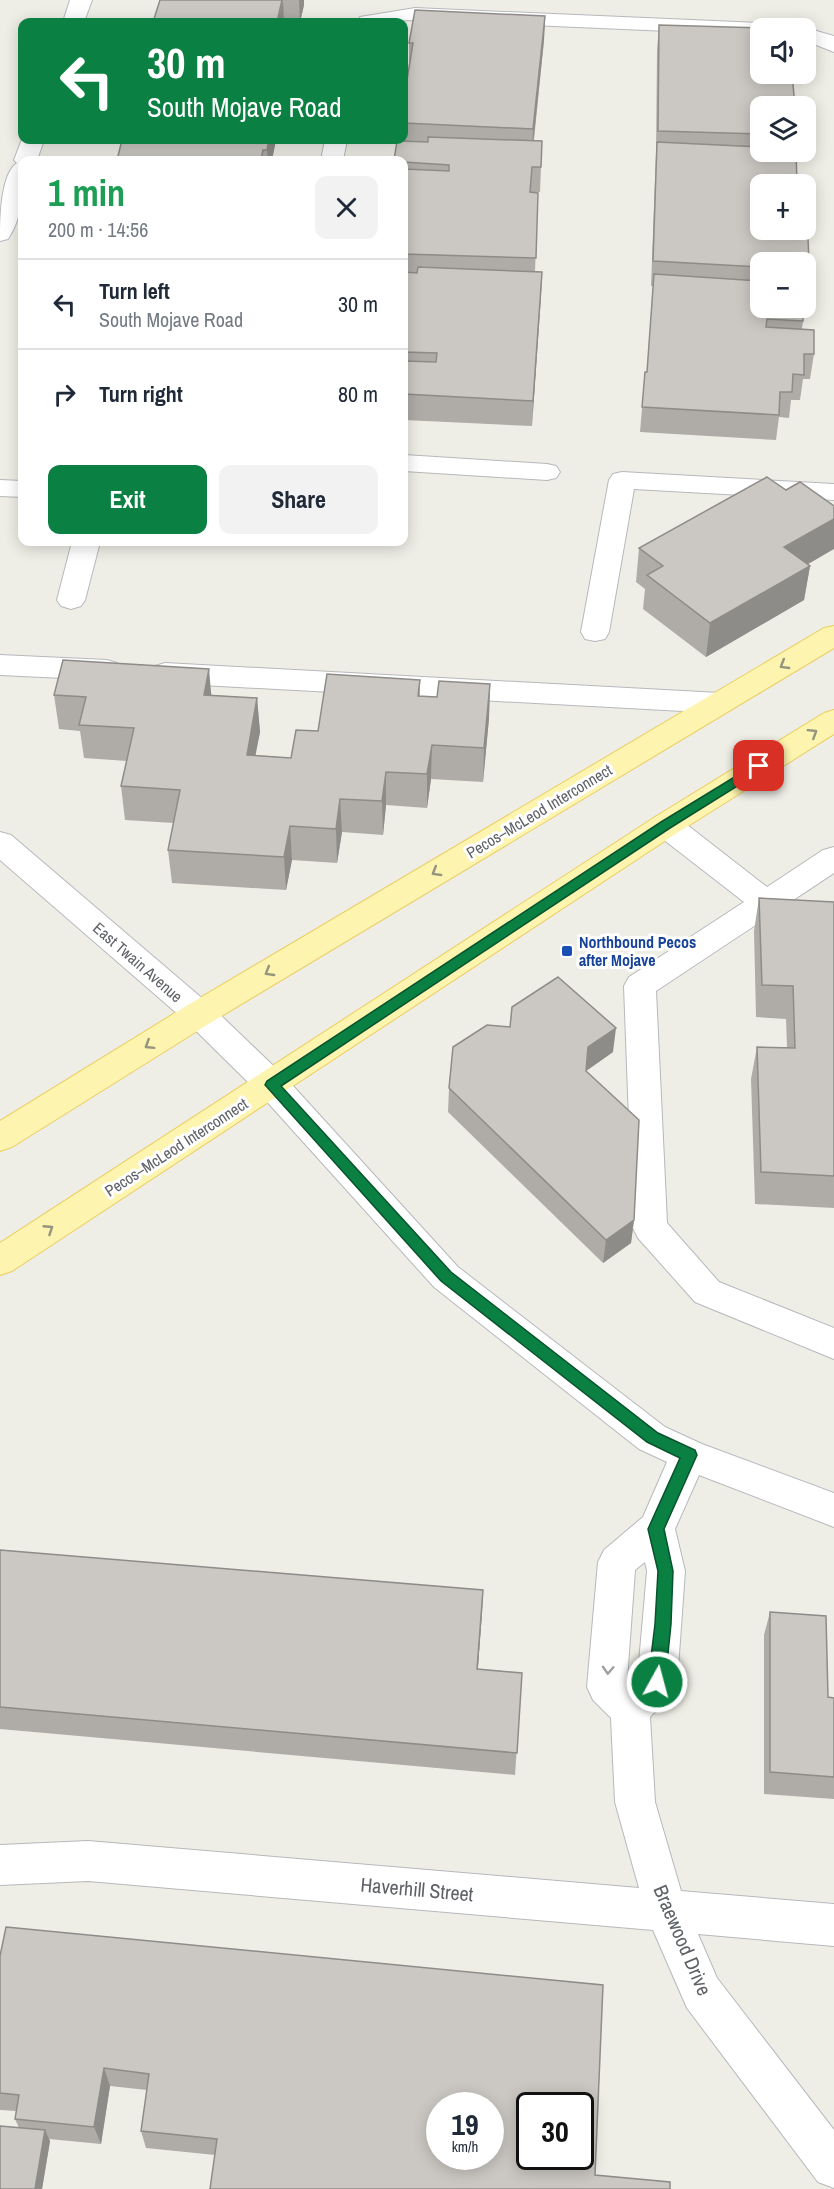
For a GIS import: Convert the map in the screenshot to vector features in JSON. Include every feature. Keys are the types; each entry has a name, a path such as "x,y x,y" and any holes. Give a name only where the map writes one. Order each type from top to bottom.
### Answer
{"main road":[{"name":"Pecos–McLeod Interconnect","path":"0,1138 199,1014 834,635"},
{"name":"Pecos–McLeod Interconnect","path":"0,1261 666,825 834,720"}],"street":[{"path":"75,18 81,0"},
{"path":"597,23 599,0"},
{"path":"392,18 415,14 750,29"},
{"path":"816,38 834,45"},
{"path":"0,234 18,181"},
{"path":"408,463 547,472"},
{"path":"595,632 622,480 834,492"},
{"path":"0,488 18,489"},
{"path":"71,600 85,546"},
{"path":"0,665 720,703"},
{"path":"666,825 766,903"},
{"name":"East Twain Avenue","path":"0,843 199,1014 272,1085 446,1277 652,1438 689,1455 834,1510"},
{"path":"834,858 640,986 650,1228 707,1292 834,1344"},
{"path":"656,1529 666,1571 657,1682 630,1711 607,1687 617,1562 656,1529 689,1455"},
{"name":"Braewood Drive","path":"630,1711 635,1802 666,1911 702,1993 834,2166"},
{"name":"Haverhill Street","path":"0,1865 88,1861 834,1925"}],"building":[{"path":"160,0 282,0 278,18 154,18"},
{"path":"415,10 545,16 533,129 408,123 408,74 413,43 409,43"},
{"path":"659,25 750,28 750,84 793,84 794,96 750,96 750,134 658,131"},
{"path":"428,137 542,141 541,167 532,167 530,192 538,193 536,258 408,254 408,169 449,171 449,165 408,162 408,156 395,156 397,144 408,144 408,141 428,142"},
{"path":"657,142 750,147 750,162 796,162 797,174 750,174 750,240 808,240 809,252 750,252 750,266 653,261"},
{"path":"121,144 268,144 262,156 118,156"},
{"path":"418,267 542,272 533,401 408,394 408,361 436,362 437,353 408,352 408,272 417,273"},
{"path":"654,274 750,280 750,318 803,318 803,321 767,319 766,327 814,330 814,354 804,354 804,375 793,374 792,392 780,392 779,415 642,407 645,372 647,372"},
{"path":"767,477 786,490 800,482 834,506 834,519 784,547 810,566 710,623 647,575 663,566 639,548"},
{"path":"63,660 209,669 204,695 257,698 247,755 291,758 296,730 318,731 327,674 420,680 418,696 437,697 439,681 490,684 484,748 432,745 427,774 386,772 382,801 340,799 336,829 290,826 284,857 168,850 180,790 121,786 134,728 79,725 86,697 54,695"},
{"path":"759,898 834,902 834,1176 761,1172 757,1047 795,1048 793,986 762,985"},
{"path":"558,977 616,1028 588,1047 586,1071 639,1120 634,1220 606,1240 449,1088 453,1047 487,1025 510,1027 512,1007"},
{"path":"0,1550 483,1590 477,1669 522,1673 517,1753 0,1707"},
{"path":"770,1612 826,1616 828,1697 834,1698 834,1777 770,1772"},
{"path":"6,1927 603,1985 595,2175 670,2182 670,2189 210,2189 217,2139 141,2131 149,2074 104,2068 94,2127 15,2119 19,2095 0,2093 0,1956"},
{"path":"0,2126 45,2130 35,2189 0,2189"}],"place":[{"name":"Northbound Pecos after Mojave","path":"567,951"}],"route":[{"path":"657,1682 666,1571 656,1529 689,1455 652,1438 446,1277 272,1085 759,766"}]}
